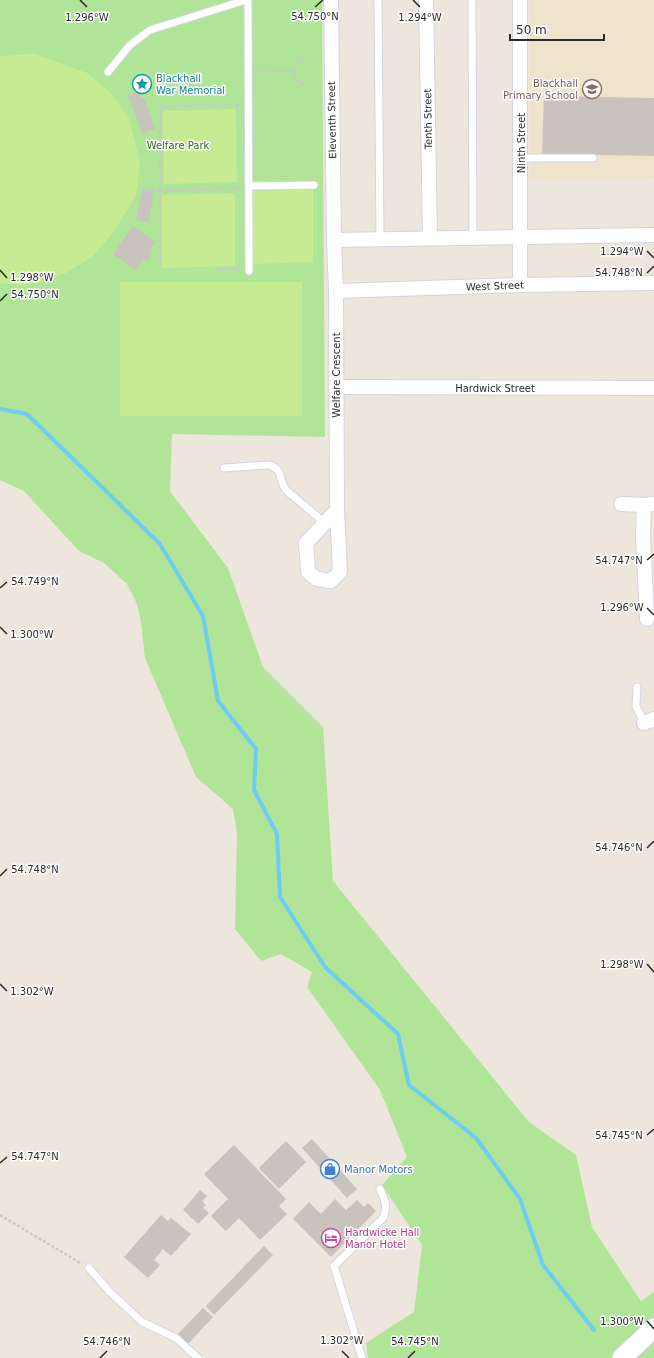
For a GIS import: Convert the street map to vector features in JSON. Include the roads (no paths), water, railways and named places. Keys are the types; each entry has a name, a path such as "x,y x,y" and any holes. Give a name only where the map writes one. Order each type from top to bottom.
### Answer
{"main road":[{"path":"622,1358 654,1328"}],"street":[{"name":"Eleventh Street","path":"330,0 334,240"},
{"name":"Tenth Street","path":"426,0 430,238"},
{"name":"Ninth Street","path":"520,0 520,285"},
{"path":"334,240 654,235"},
{"name":"Welfare Crescent","path":"334,240 336,291 337,510 340,572 331,581 317,579 308,572 306,543 337,510"},
{"name":"West Street","path":"336,291 520,285 654,283"},
{"name":"Hardwick Street","path":"336,387 654,388"},
{"path":"621,504 649,504 643,536 650,597 646,619"}],"lane":[{"path":"108,72 130,45 150,30 247,0 250,186 249,270"},
{"path":"378,0 380,239"},
{"path":"472,0 473,237"},
{"path":"521,158 593,158"},
{"path":"250,186 314,185"},
{"path":"224,468 268,465 275,466 279,470 283,487 286,491 325,523"},
{"path":"637,687 636,706 649,721"},
{"path":"362,1358 334,1266 383,1218 386,1211 386,1202 380,1189"},
{"path":"89,1268 109,1291 142,1322 176,1338 198,1358"}],"waterway":[{"path":"0,409 27,414 160,544 203,616 218,701 256,749 254,790 277,834 280,897 325,967 398,1034 409,1085 476,1138 520,1199 543,1265 594,1330"}],"place":[{"name":"Blackhall War Memorial","path":"142,84"},
{"name":"Blackhall Primary School","path":"592,89"},
{"name":"Manor Motors","path":"330,1169"},
{"name":"Hardwicke Hall Manor Hotel","path":"331,1238"}],"park label":[{"name":"Welfare Park","path":"178,145"}]}
